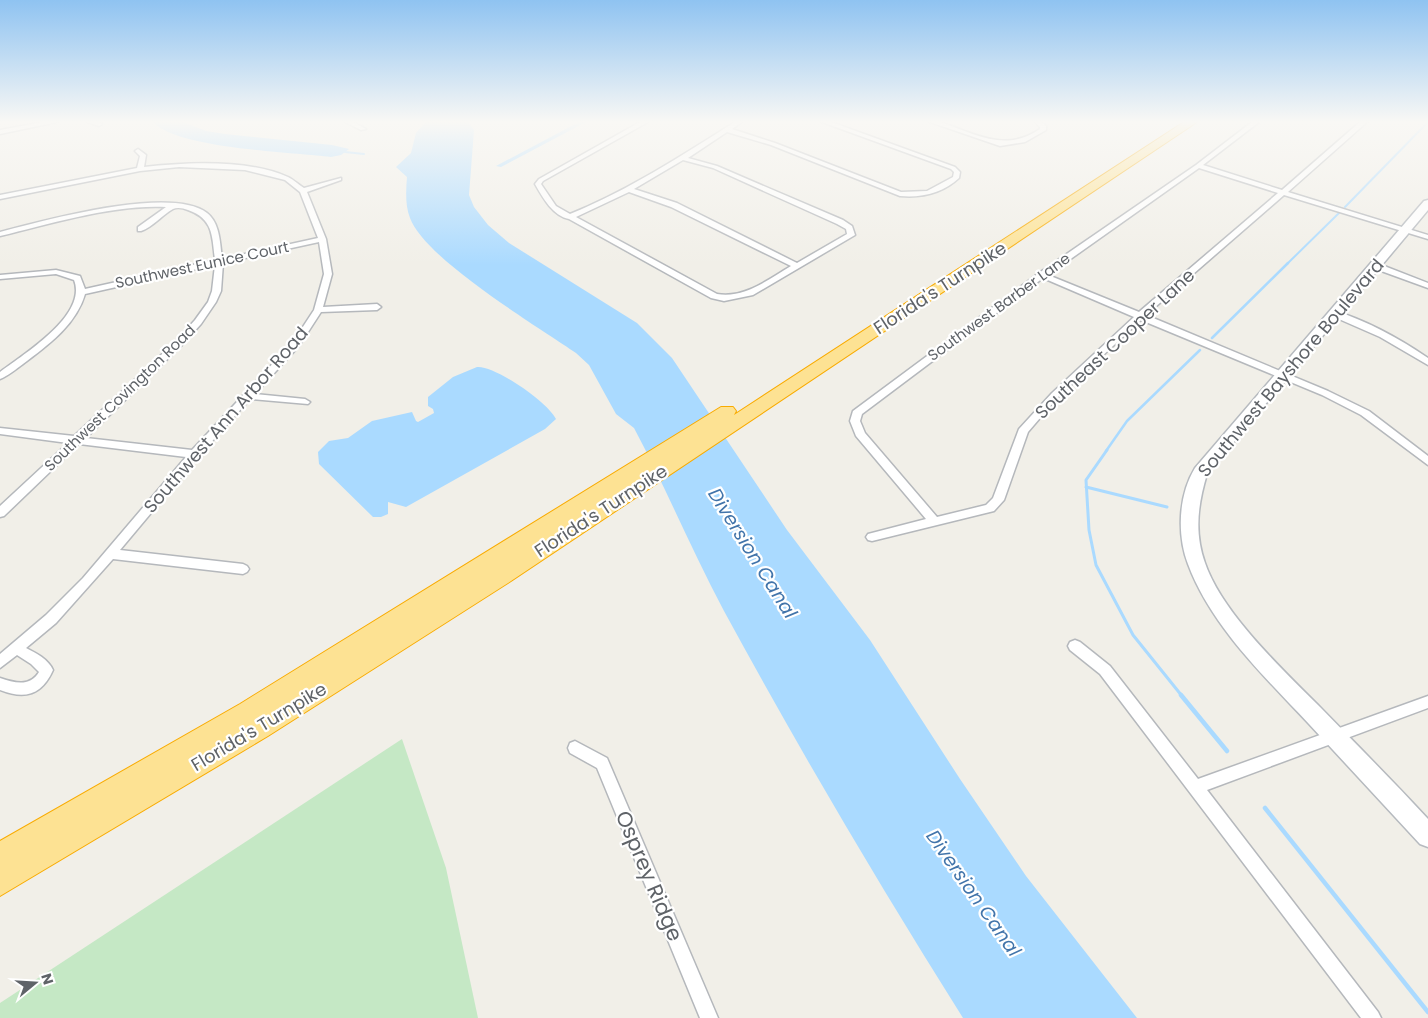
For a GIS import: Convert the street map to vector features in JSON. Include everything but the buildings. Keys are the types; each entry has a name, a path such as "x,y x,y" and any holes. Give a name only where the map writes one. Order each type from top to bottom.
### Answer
{"highway":[{"name":"Florida's Turnpike","path":"733,416 1104,170"},
{"name":"Florida's Turnpike","path":"0,882 259,728 733,416 1118,170"},
{"name":"Florida's Turnpike","path":"0,857 249,712 644,474"}],"street":[{"path":"0,197 137,170"},
{"path":"251,170 287,179 303,191 339,179"},
{"path":"559,170 538,184 553,207 568,217 719,297 739,297 750,293 851,235 849,228 840,222 721,170"},
{"path":"568,217 602,204 663,170"},
{"path":"838,170 900,194 917,196 928,194 956,178 957,172 955,170"},
{"name":"Southwest Barber Lane","path":"935,522 860,434 855,421 857,413 867,403 1042,275 1193,170"},
{"path":"1210,170 1428,237"},
{"name":"Southeast Cooper Lane","path":"872,537 990,508 998,500 1023,431 1055,395 1140,317 1310,170"},
{"path":"629,190 674,205 798,266"},
{"name":"Southwest Ann Arbor Road","path":"0,662 50,619 112,554 194,454 296,344 318,310 328,274 322,239 303,191"},
{"name":"Southwest Bayshore Boulevard","path":"1335,737 1282,680 1220,606 1200,572 1190,540 1189,505 1200,472 1428,203"},
{"name":"Southwest Covington Road","path":"0,234 139,205 174,205 200,211 211,221 220,261 219,286 202,318 178,344 0,513"},
{"path":"141,229 174,205"},
{"name":"Southwest Eunice Court","path":"82,292 322,239"},
{"path":"1376,266 1428,286"},
{"path":"0,276 56,272 78,278 82,292 74,313 37,347 0,376"},
{"path":"1042,275 1282,374 1365,413 1428,461"},
{"path":"318,310 377,307"},
{"path":"1335,314 1374,328 1402,343 1428,362"},
{"path":"248,396 305,402"},
{"path":"0,431 194,454"},
{"path":"112,554 242,569"},
{"path":"1075,646 1105,670 1372,1018"},
{"path":"0,684 10,689 21,691 39,682 45,675 44,665 16,648"},
{"path":"1196,787 1428,702"},
{"path":"1335,737 1428,836"},
{"name":"Osprey Ridge","path":"575,748 602,763 709,1018"}],"green space":[{"path":"402,739 446,868 478,1018 0,1018 0,1003"}],"water":[{"name":"Diversion Canal","path":"399,170 471,170 469,195 474,207 488,225 509,243 637,323 672,358 787,530 870,640 960,779 1026,876 1137,1018 963,1018 840,816 752,663 712,588 634,428 616,414 589,365 576,353 484,291 437,253 420,234 408,213 406,198 407,177"},
{"path":"477,367 495,372 520,386 543,403 556,419 545,429 406,507 388,502 388,514 381,517 373,517 319,464 318,452 329,441 348,438 372,421 412,412 418,422 434,413 433,409 428,406 428,397 453,377"}],"waterway":[{"path":"1345,207 1382,170"},
{"path":"1287,264 1339,213"},
{"path":"1212,338 1288,263"},
{"path":"1106,451 1127,421 1200,350"},
{"path":"1086,487 1086,480 1107,450"},
{"path":"1086,487 1167,507"},
{"path":"1086,487 1089,530 1096,565 1133,635 1182,696"},
{"path":"1181,695 1227,751"},
{"path":"1265,808 1428,1012"}]}
